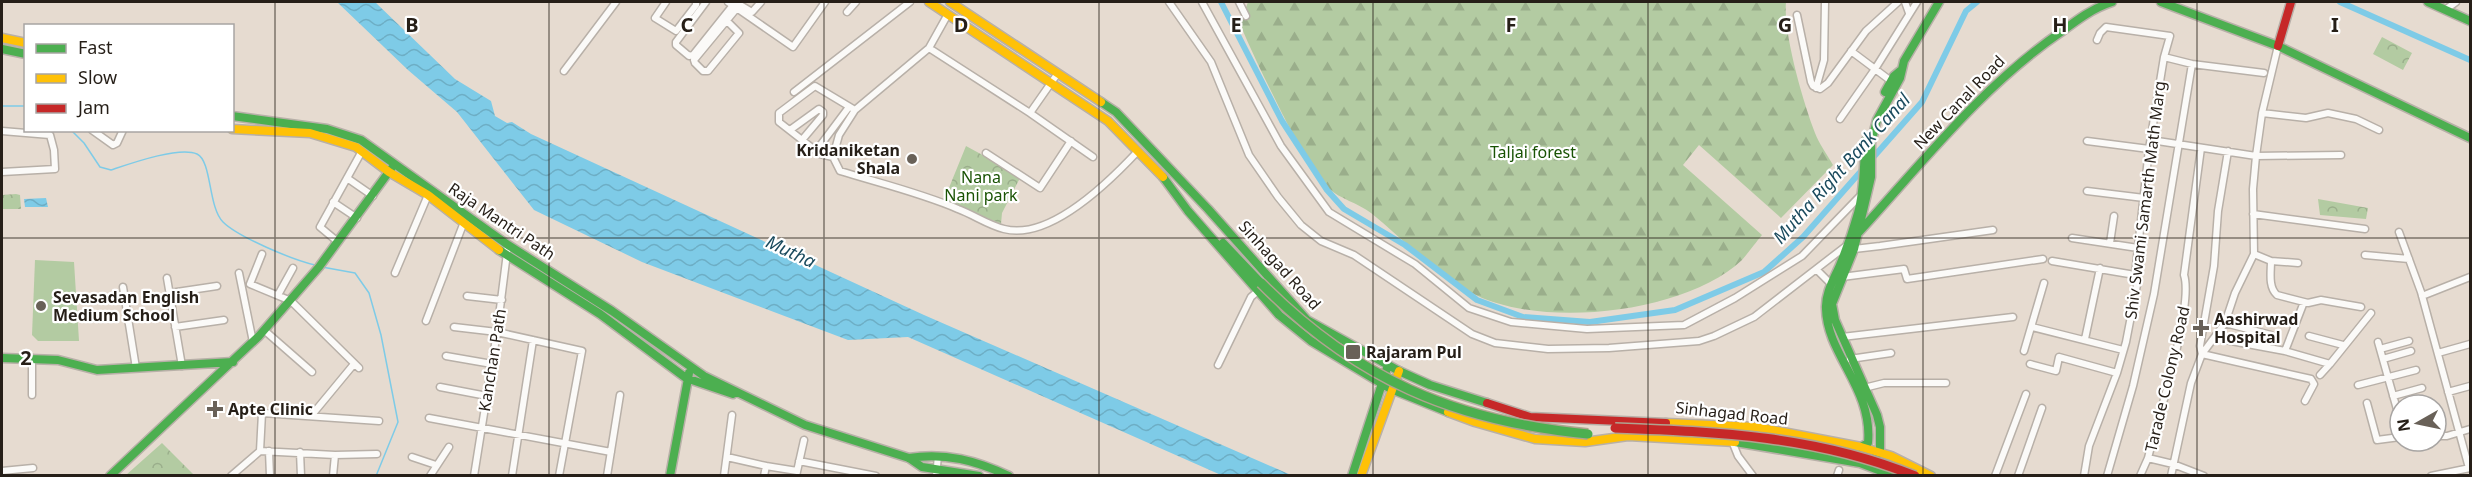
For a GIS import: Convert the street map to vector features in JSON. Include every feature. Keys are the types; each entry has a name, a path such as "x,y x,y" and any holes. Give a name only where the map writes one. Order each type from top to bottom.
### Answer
{"main road":[{"path":"929,2 1108,121 1165,179 1259,287 1316,336 1417,393 1516,426 1542,431 1628,436"},
{"name":"Sinhagad Road","path":"950,2 1116,112 1208,209 1307,320 1399,371 1430,385 1530,417 1756,427 1880,452 1931,476"},
{"path":"1861,447 1868,443 1870,427 1868,415 1848,360 1826,312 1826,299 1859,232 1868,178 1867,152 1871,122 1892,81 1939,2"},
{"name":"New Canal Road","path":"1859,232 1989,88 2012,67 2030,52 2099,6 2112,2"},
{"path":"2161,2 2278,46 2470,138"},
{"path":"2278,46 2291,2"},
{"path":"2428,2 2470,21"},
{"path":"2,38 24,43"},
{"path":"2,49 24,54"},
{"path":"1867,152 1877,120 1900,78 1900,71"},
{"name":"Raja Mantri Path","path":"234,116 361,140 392,168 506,255 600,314 686,378 739,394 805,425 909,458 922,467 936,472 979,476"},
{"name":"Raja Mantri Path","path":"234,129 332,134 392,168 612,311 704,376 739,394"},
{"path":"110,476 234,362 264,330 335,246 392,168"},
{"path":"1860,463 1874,458 1880,452 1880,427 1864,388 1848,360 1832,304 1842,277 1868,178"},
{"name":"Sinhagad Road","path":"1259,287 1280,315 1311,341 1391,389 1475,422 1536,439 1585,442 1628,436 1732,441 1860,463 1894,476"},
{"path":"2,358 65,361 98,370 234,362"},
{"path":"1361,476 1382,384 1389,365"},
{"path":"670,476 686,378 691,367"},
{"path":"1352,476 1399,371"},
{"path":"1582,421 1615,428 1785,440 1859,455 1883,462 1915,476"},
{"path":"909,458 922,455 976,461 1009,476"}],"street":[{"path":"564,71 616,2"},
{"path":"666,2 655,18 676,31 696,2"},
{"path":"706,2 676,42 676,45 689,56 693,56 733,4"},
{"path":"733,4 752,12 761,2"},
{"path":"733,4 793,47 825,2"},
{"path":"847,12 856,2"},
{"path":"794,92 910,2"},
{"path":"1169,2 1211,62 1249,155 1301,225 1321,241 1353,255 1472,334 1495,343 1548,349 1609,348 1699,341 1754,317 1850,248 1993,230"},
{"path":"1202,2 1281,146 1329,212 1415,264 1469,308 1511,322 1587,329 1684,325 1735,298 1802,256 1862,194"},
{"path":"1239,2 1246,16"},
{"path":"1816,88 1824,60 1825,2"},
{"path":"1816,88 1825,86 1866,31 1898,2"},
{"path":"1905,2 1909,13"},
{"path":"1840,119 1917,2"},
{"path":"2445,10 2456,2"},
{"path":"727,21 740,33 708,71 703,71 694,60 727,21 733,4"},
{"path":"816,151 852,108 930,48 948,14"},
{"path":"1797,15 1811,82 1816,88"},
{"name":"Shiv Swami Samarth Math Marg","path":"2084,476 2089,446 2117,373 2137,285 2135,275 2149,149 2164,57 2170,36 2106,27 2097,40"},
{"path":"2171,476 2191,383 2202,354 2225,323 2235,293 2254,254 2253,189 2256,156 2262,113 2278,46"},
{"path":"930,48 1093,157"},
{"path":"1851,51 1892,81"},
{"path":"2164,57 2192,64 2264,74"},
{"path":"2107,476 2133,386 2154,294 2192,64"},
{"path":"1030,113 1058,73"},
{"path":"833,157 816,151 779,122 779,113 815,86 852,108"},
{"path":"852,108 839,135 833,157 840,171 958,208 1007,230 1033,228 1072,211 1113,177 1138,151"},
{"path":"790,130 815,110 819,109 823,112 802,140"},
{"path":"2262,113 2306,118 2328,113 2356,120 2379,130"},
{"path":"2,131 50,135 54,150 54,169 2,172"},
{"path":"96,132 115,144 122,132"},
{"path":"2151,140 2256,156 2341,155"},
{"path":"986,153 1040,188 1071,141"},
{"path":"2088,141 2149,149"},
{"name":"Tarade Colony Road","path":"2201,148 2184,275 2186,292 2183,317 2148,458 2174,464 2204,476"},
{"path":"335,246 320,226 362,151"},
{"path":"2202,354 2200,343 2214,266 2218,211 2228,151"},
{"path":"347,178 373,196"},
{"path":"2087,191 2144,198"},
{"path":"395,273 428,195"},
{"path":"333,202 357,218"},
{"path":"2253,214 2365,229"},
{"path":"2110,243 2114,216"},
{"path":"426,321 464,222"},
{"path":"2400,232 2422,296 2470,468 2431,476"},
{"path":"2072,238 2138,248"},
{"name":"Kanchan Path","path":"474,476 502,300 508,245"},
{"path":"262,254 250,284 291,300 357,366 312,416"},
{"path":"2254,254 2271,261 2298,263"},
{"path":"2365,255 2409,259"},
{"path":"1842,277 1904,269 1907,279 2043,259"},
{"path":"2052,261 2135,275"},
{"path":"2271,261 2273,292 2304,303 2321,300 2361,307"},
{"path":"278,295 293,268"},
{"path":"2085,339 2100,268"},
{"path":"1817,270 1832,284"},
{"path":"239,273 253,342"},
{"path":"2422,296 2470,277"},
{"path":"167,278 182,366"},
{"path":"2024,351 2044,283"},
{"path":"170,293 217,285"},
{"path":"123,287 136,368"},
{"path":"1218,365 1251,297 1259,287"},
{"path":"467,296 502,300"},
{"path":"2284,351 2304,303"},
{"path":"2320,375 2371,313"},
{"path":"1842,337 2013,317"},
{"path":"175,327 224,320"},
{"path":"2225,323 2271,335"},
{"path":"454,327 497,332 582,351 559,476"},
{"path":"2032,327 2123,350"},
{"path":"264,330 312,372"},
{"path":"2309,336 2343,345"},
{"path":"2215,338 2284,351 2330,364"},
{"path":"512,476 533,340"},
{"path":"2392,393 2379,345 2409,341"},
{"path":"2438,353 2470,344"},
{"path":"2383,359 2411,351"},
{"path":"1848,360 1891,353"},
{"path":"2202,354 2311,379 2314,384 2305,401"},
{"path":"446,356 492,364"},
{"path":"2030,364 2056,371 2059,357 2117,373"},
{"path":"32,358 32,395"},
{"path":"2358,385 2416,370"},
{"path":"1864,388 1884,383 1946,383"},
{"path":"2448,393 2470,386"},
{"path":"440,387 486,396"},
{"path":"2404,393 2422,388"},
{"path":"1995,476 2026,394"},
{"path":"607,476 620,395"},
{"path":"2367,403 2377,441 2388,439"},
{"path":"2019,476 2042,408"},
{"path":"260,451 262,413 379,421"},
{"path":"724,476 732,415"},
{"path":"429,418 611,452"},
{"path":"2448,434 2470,429"},
{"path":"727,457 797,473 804,440"},
{"path":"1732,441 1738,456 1753,476"},
{"path":"430,476 435,465 449,447"},
{"path":"231,476 260,451 334,455 377,454"},
{"path":"269,451 270,476"},
{"path":"300,452 301,476"},
{"path":"333,476 334,455"},
{"path":"936,472 938,456"},
{"path":"412,458 435,465"},
{"path":"2140,476 2148,458"},
{"path":"799,461 876,476"},
{"path":"764,476 766,466"},
{"path":"2,471 22,472 33,468"}],"green space":[{"name":"Taljai forest","path":"1248,2 1786,2 1791,49 1800,86 1817,137 1833,165 1781,218 1699,145 1683,165 1762,235 1742,260 1717,278 1685,293 1649,304 1610,311 1571,313 1533,311 1499,304 1457,284 1431,265 1371,213 1338,195 1316,175 1289,127 1240,24"},
{"path":"2382,37 2412,53 2403,70 2373,54"},
{"name":"Nana Nani park","path":"966,146 1021,176 1002,213 1001,224 944,200"},
{"path":"2,195 20,195 21,209 2,209"},
{"path":"2318,199 2368,208 2366,219 2320,215"},
{"path":"35,260 74,262 79,341 38,341 32,335"},
{"path":"162,443 194,475 126,475"}],"water":[{"path":"337,2 375,2 455,79 491,101 495,116 507,123 512,122 531,134 924,315 1291,475 1221,475 908,337 848,340 642,262 534,210 457,112 408,70"},
{"path":"46,198 48,207 25,207 24,199"}],"waterway":[{"name":"Mutha Right Bank Canal","path":"1221,2 1282,121 1327,190 1344,209 1405,245 1477,300 1523,317 1590,322 1675,310 1764,272 1803,237 1922,102 1966,11 1977,2"},
{"name":"Mutha Right Bank Canal","path":"2340,2 2470,60"},
{"path":"2,106 24,106"},
{"path":"73,132 84,143 100,167 111,170 167,154 178,152 197,154 205,165 215,206 223,222 266,247 315,265"},
{"path":"322,267 355,273 369,293 381,335 398,422 376,476"}],"traffic: fast":[{"path":"1876,456 1880,452 1880,427 1877,415 1835,320 1832,304 1854,249 1871,177 1871,143 1877,120 1900,78 1904,61 1939,2"},
{"path":"1859,232 1954,126 2005,76 2079,19 2112,2"},
{"path":"2161,2 2278,46 2470,138"},
{"path":"2428,2 2470,21"},
{"path":"2,49 24,54"},
{"path":"1885,92 1894,76 1900,71"},
{"path":"1101,102 1116,112 1208,209 1307,320 1399,371 1430,385 1487,403"},
{"path":"234,116 327,129 361,140 508,245 612,311 704,376 805,425 909,458 922,467 979,476"},
{"path":"1861,447 1868,443 1868,423 1864,405 1828,326 1826,303 1828,292 1858,213 1863,186 1866,140"},
{"path":"110,476 259,336 319,267 391,169"},
{"path":"1163,177 1188,211 1279,315 1311,341 1391,389 1448,412"},
{"path":"1223,243 1261,283"},
{"path":"499,250 600,314 686,378 733,394"},
{"path":"1261,283 1297,317 1333,345 1371,370 1410,390 1451,406 1494,418 1539,428 1588,434"},
{"path":"2,358 58,360 97,370 233,362"},
{"path":"1352,476 1388,365"},
{"path":"670,476 689,373"},
{"path":"1735,442 1860,463 1894,476"},
{"path":"909,458 935,456 960,459 1009,476"}],"traffic: slow":[{"path":"929,2 1108,121 1163,177"},
{"path":"950,2 1101,102"},
{"path":"2,38 24,43"},
{"path":"234,129 310,133 356,147 389,172 428,195 499,250"},
{"path":"1361,476 1399,371"},
{"path":"1448,412 1535,439 1585,442 1628,436 1735,442"},
{"path":"1666,423 1756,427 1861,447 1891,456 1931,476"}],"traffic: jam":[{"path":"2278,46 2291,2"},
{"path":"1487,403 1530,417 1666,423"},
{"path":"1615,428 1768,438 1842,452 1915,476"}],"place":[{"name":"Kridaniketan Shala","path":"912,159"},
{"name":"Sevasadan English Medium School","path":"41,306"},
{"name":"Aashirwad Hospital","path":"2201,328"},
{"name":"Rajaram Pul","path":"1353,352"},
{"name":"Apte Clinic","path":"215,409"}],"water label":[{"name":"Mutha","path":"791,251"}]}
